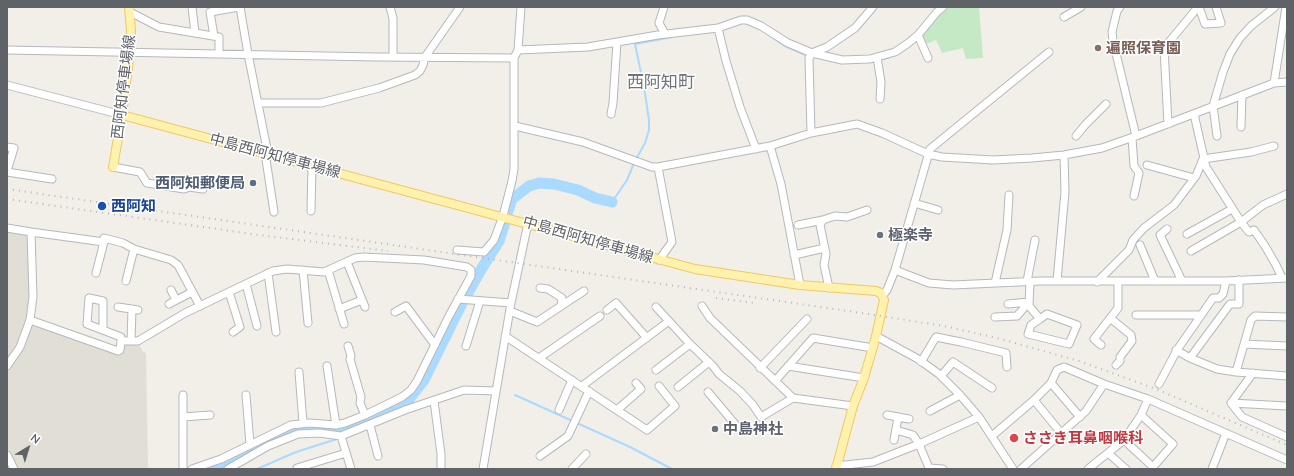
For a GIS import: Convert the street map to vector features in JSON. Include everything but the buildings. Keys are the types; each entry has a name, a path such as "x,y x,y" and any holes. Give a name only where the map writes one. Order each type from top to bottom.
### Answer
{"main road":[{"name":"西阿知停車場線","path":"114,167 130,52 130,9"},
{"name":"中島西阿知停車場線","path":"122,115 503,216 659,260 695,268 800,285 876,291 882,296"},
{"path":"836,468 853,406 864,378 873,348 884,300 882,296"}],"street":[{"path":"192,7 195,33"},
{"path":"214,36 210,12 240,7 267,154 274,212"},
{"path":"390,7 393,18 393,57"},
{"path":"258,103 321,103 379,88 415,75 424,65 425,57 460,7"},
{"path":"456,250 484,252 494,240 503,216 514,169 514,58 518,50 521,7"},
{"path":"664,7 659,23 665,34"},
{"path":"811,132 809,58 812,54 827,47 856,28 873,7"},
{"path":"518,50 588,47 665,34 718,28 741,20 747,20 761,26 788,43 812,54 842,60 870,60 895,52 918,35 943,7"},
{"path":"1064,17 1081,7"},
{"path":"1120,7 1117,11 1112,32 1112,41 1125,87 1134,137 1134,166 1140,173 1134,196"},
{"path":"1168,124 1164,48 1199,7"},
{"path":"1199,7 1205,24 1221,23 1216,7"},
{"path":"1217,136 1213,106 1228,60 1240,38 1251,26 1275,7"},
{"path":"1274,83 1286,7"},
{"path":"130,9 159,27 219,37 219,53"},
{"path":"718,28 740,107 756,148"},
{"path":"918,35 928,58"},
{"path":"610,114 613,103 616,42"},
{"path":"7,50 514,58"},
{"path":"882,296 887,290 895,270 930,149 971,114 1049,52"},
{"path":"877,58 881,82 880,99"},
{"path":"515,126 583,142 649,166 658,167 770,146 811,132 857,124 882,133 928,154 992,160 1032,158 1064,155 1102,148 1274,83 1287,82"},
{"path":"7,85 122,115"},
{"path":"1241,127 1242,95"},
{"path":"1076,136 1085,124 1106,104"},
{"path":"895,270 929,283 953,285 1028,281 1226,281 1284,278 1254,230 1249,232 1241,222 1206,167 1194,114"},
{"path":"770,146 781,184 800,285"},
{"path":"1203,159 1251,152 1274,146"},
{"path":"7,147 14,148 7,172 52,179"},
{"path":"1057,281 1064,192 1064,155"},
{"path":"1097,282 1129,250 1134,240 1144,228 1174,205 1194,178 1203,159"},
{"path":"1147,165 1194,178"},
{"path":"311,211 312,166"},
{"path":"114,167 140,172 147,183 184,189 189,186 203,189"},
{"path":"658,167 672,242 659,260"},
{"path":"1192,251 1241,222 1263,205 1287,194"},
{"path":"994,282 1007,230 1009,195"},
{"path":"914,203 938,210"},
{"path":"1187,234 1232,208"},
{"path":"798,225 835,216 847,217 867,210"},
{"path":"823,220 820,225 826,254 824,266 829,288"},
{"path":"483,469 511,303 528,223"},
{"path":"7,228 104,242"},
{"path":"1168,229 1160,235 1182,281"},
{"path":"7,366 20,347 30,320 33,297 31,232"},
{"path":"96,273 104,238 171,260 178,265 200,306"},
{"path":"1035,240 1028,281 1029,306 1040,319"},
{"path":"1140,245 1155,281"},
{"path":"794,255 825,248"},
{"path":"126,280 134,249"},
{"path":"121,341 138,341 185,313 268,273 281,270 324,272 355,258 364,257 424,260 467,267 471,270 471,276 462,300 435,345 411,390 402,397 365,416 347,429 341,438"},
{"path":"339,309 364,304 347,262"},
{"path":"303,270 308,323"},
{"path":"328,270 344,324"},
{"path":"268,273 276,332"},
{"path":"1190,358 1230,304 1239,304 1239,280"},
{"path":"1159,384 1176,350 1213,298 1220,298 1223,294 1226,281"},
{"path":"1101,345 1094,339 1118,308 1118,282"},
{"path":"246,284 257,326"},
{"path":"540,288 548,289 562,298 562,306"},
{"path":"171,290 176,300"},
{"path":"510,311 537,322 584,291"},
{"path":"169,304 192,292"},
{"path":"229,292 240,328 232,332"},
{"path":"462,300 511,303"},
{"path":"466,346 480,301"},
{"path":"1008,304 1029,302"},
{"path":"995,317 1017,316 1029,302"},
{"path":"607,310 616,303 647,338"},
{"path":"395,312 406,306 435,345"},
{"path":"702,306 710,318 760,368 793,398 853,406"},
{"path":"118,307 135,310 131,341"},
{"path":"656,307 719,374 740,391 753,405 761,417 793,398"},
{"path":"1047,314 1077,325 1069,344 1028,334 1031,325 1040,319 1047,314"},
{"path":"1136,315 1201,315"},
{"path":"539,358 600,316"},
{"path":"1236,372 1251,320 1255,316 1287,317"},
{"path":"760,368 807,318"},
{"path":"1110,318 1131,335 1132,341 1116,365"},
{"path":"30,320 118,351 120,350 121,337 103,330"},
{"path":"582,386 670,321"},
{"path":"505,336 647,430 675,406 659,386"},
{"path":"876,336 921,362 941,376 979,417 1013,469"},
{"path":"921,362 936,337 1006,353 1007,367"},
{"path":"775,381 813,338 873,348"},
{"path":"656,370 690,344"},
{"path":"1244,344 1287,346"},
{"path":"348,346 351,356 350,359 361,397 360,403 365,416"},
{"path":"1176,350 1190,358 1217,369 1287,376"},
{"path":"678,387 709,362"},
{"path":"941,376 953,362 992,388"},
{"path":"327,366 336,425"},
{"path":"788,366 864,378"},
{"path":"992,436 1034,400 1050,384 1057,370 1064,367 1104,384 1148,399 1287,460"},
{"path":"299,372 303,423"},
{"path":"1231,403 1253,373"},
{"path":"559,410 572,380"},
{"path":"617,410 641,389 636,383"},
{"path":"1050,384 1080,417"},
{"path":"1020,469 1086,411 1104,384"},
{"path":"192,469 221,459 284,428 303,423 336,425 347,429 370,425 464,390 496,391"},
{"path":"540,456 568,436 589,391"},
{"path":"708,392 740,430"},
{"path":"183,395 183,469"},
{"path":"246,395 250,444"},
{"path":"930,411 960,395"},
{"path":"1088,469 1124,440 1141,415 1148,399"},
{"path":"1034,400 1061,432"},
{"path":"434,402 441,454 441,469"},
{"path":"1231,403 1287,406"},
{"path":"1231,403 1242,417 1287,437"},
{"path":"183,417 210,415"},
{"path":"887,415 909,419"},
{"path":"1124,440 1152,468 1173,444 1141,415"},
{"path":"894,440 898,417"},
{"path":"836,468 873,462 919,444 979,417"},
{"path":"370,425 378,456"},
{"path":"896,430 913,435 919,444 929,468 943,469"},
{"path":"228,469 268,446 298,434 319,433 341,438"},
{"path":"1214,468 1226,433"},
{"path":"341,438 351,469"},
{"path":"297,469 346,453"},
{"path":"1108,453 1126,469"},
{"path":"572,469 586,454"},
{"path":"7,455 14,469"}],"shaded area":[{"path":"7,231 24,234 28,238 30,297 28,317 24,330 7,360"},
{"path":"32,322 118,352 122,342 138,342 143,352 146,353 148,469 17,469 7,447 7,372 22,351"}],"green space":[{"path":"948,7 979,7 983,58 966,59 963,48 942,53 936,40 926,44 921,34 943,10"}],"waterway":[{"path":"636,159 645,143 649,130 649,120 635,44 672,37"},
{"path":"773,38 785,46 808,56"},
{"path":"879,60 890,57"},
{"path":"843,63 857,63"},
{"path":"612,202 627,180 634,163"},
{"path":"507,214 512,199 529,186 539,183 554,184 578,190 595,198 612,202"},
{"path":"211,469 226,464 255,447 290,430 313,427 340,432 409,399 424,380 462,303 499,241 505,222"},
{"path":"515,395 630,447 672,469"},
{"path":"257,469 296,452 340,438"}],"railway":[{"path":"7,189 944,326 1001,339 1079,361 1156,389 1287,445"},
{"path":"7,199 259,235 388,251"},
{"path":"716,298 754,303"}],"place":[{"name":"遍照保育園","path":"1098,48"},
{"name":"西阿知郵便局","path":"253,183"},
{"name":"西阿知","path":"102,206"},
{"name":"極楽寺","path":"880,235"},
{"name":"中島神社","path":"715,429"},
{"name":"ささき耳鼻咽喉科","path":"1014,438"}],"district":[{"name":"西阿知町","path":"661,83"}]}
